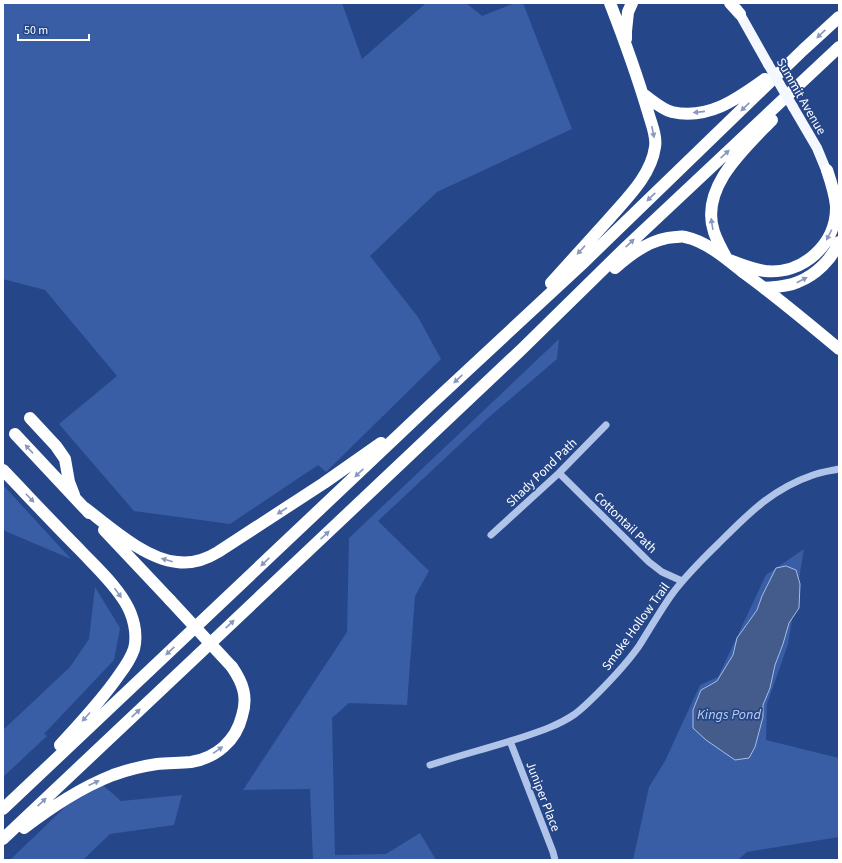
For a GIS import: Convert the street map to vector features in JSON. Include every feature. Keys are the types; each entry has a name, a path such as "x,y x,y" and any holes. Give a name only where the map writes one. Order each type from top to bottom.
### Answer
{"highway":[{"path":"627,50 626,31 628,12 632,3"},
{"path":"730,3 740,14"},
{"path":"487,353 587,244 635,188 646,173 652,161 655,146 654,131 613,6"},
{"path":"3,808 583,263 839,17"},
{"path":"3,839 522,349 625,248 839,47"},
{"path":"643,94 660,106 671,111 698,113 712,110 729,104 803,50"},
{"path":"827,170 836,207 834,227 825,243 814,256 788,270 774,271 751,268 727,259 713,231 710,213 714,195 719,183 737,157 839,50"},
{"path":"522,349 625,259 655,241 667,238 684,237 698,241 727,259 839,349"},
{"path":"764,288 785,286 798,282 814,274 825,264 836,250 839,242"},
{"path":"85,508 129,541 160,558 176,562 199,561 218,552 324,483 368,453 428,407"},
{"path":"30,418 56,446 65,459 71,488 75,498"},
{"path":"3,842 64,799 98,781 122,772 146,766 191,762 212,755 230,741 236,732 241,722 245,702 241,682 232,667 15,434"},
{"path":"3,470 114,587 131,614 135,637 131,657 108,692 3,805"}],"main road":[{"name":"Summit Avenue","path":"733,3 817,148 827,170 839,207"}],"street":[{"name":"Shady Pond Path","path":"491,535 559,473 606,425"},
{"name":"Smoke Hollow Trail","path":"430,765 550,728 563,722 576,713 606,685 627,661 670,597 692,569 744,518 775,493 793,483 813,475 839,469"},
{"name":"Cottontail Path","path":"559,473 649,562 662,572 682,581"},
{"name":"Juniper Place","path":"510,741 555,860"}],"shaded area":[{"path":"3,3 342,3 362,59 426,3 466,3 482,16 515,3 523,3 572,129 437,192 370,256 418,317 441,359 326,472 318,465 230,524 134,511 59,424 117,376 45,290 3,279"},
{"path":"559,339 557,359 488,418 378,521 429,571 415,596 407,705 349,703 332,718 335,855 386,854 420,833 436,860 313,860 310,789 243,790 347,632 349,538"},
{"path":"3,485 71,559 3,529"},
{"path":"804,549 788,644 767,704 766,740 839,758 839,837 747,852 738,860 633,860 649,787 665,761 700,685 718,677 766,575"},
{"path":"95,587 120,628 114,660 44,734 47,736 3,777 3,730 70,667 89,639"},
{"path":"95,778 121,801 182,795 174,825 110,834 83,860 10,860"}],"water":[{"name":"Kings Pond","path":"786,566 796,570 800,584 799,608 789,623 775,665 770,688 763,705 763,717 755,747 749,758 735,760 706,740 693,728 693,710 701,690 717,681 733,655 737,638 757,610 762,596 776,568"}]}
